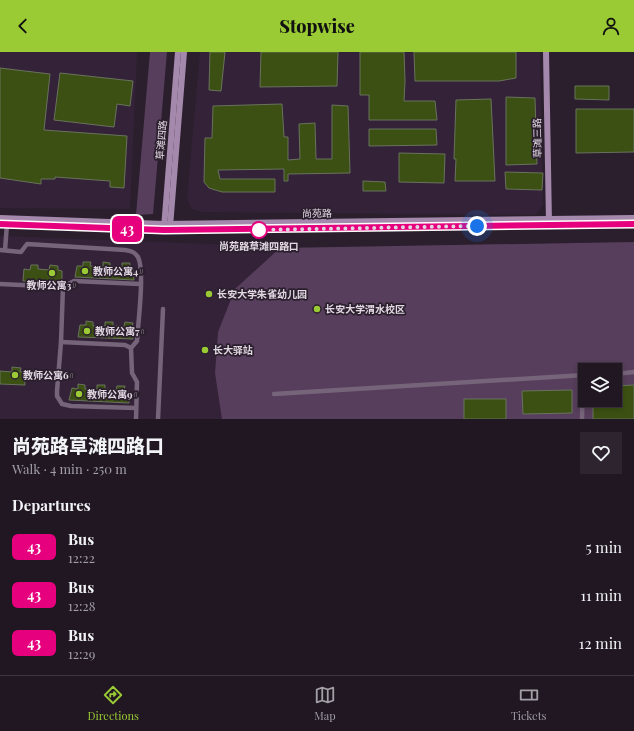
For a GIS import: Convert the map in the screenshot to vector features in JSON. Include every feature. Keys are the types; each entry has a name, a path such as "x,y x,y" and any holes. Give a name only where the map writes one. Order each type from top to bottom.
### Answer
{"main road":[{"name":"草滩四路","path":"167,227 178,52"},
{"name":"草滩四路","path":"167,227 184,52"},
{"name":"草滩三路","path":"546,52 549,222"},
{"name":"尚苑路","path":"0,218 167,227"},
{"name":"尚苑路","path":"3,224 288,230 634,218"},
{"name":"尚苑路","path":"549,222 634,224"}],"street":[{"path":"3,224 3,250 21,252 27,244 126,250 134,252 138,257 141,271 137,341 131,348 132,373 137,382 136,419"},
{"path":"0,284 63,287 74,281 140,284"},
{"path":"63,287 57,396 62,404 71,406 136,408"},
{"path":"158,419 163,309"},
{"path":"61,342 125,345 131,348"},
{"path":"622,373 634,372"},
{"path":"274,394 578,375"},
{"path":"582,419 583,407"}],"shaded area":[{"path":"0,52 137,52 130,209 0,208"},
{"path":"150,52 167,52 153,214 136,215"},
{"path":"200,52 540,52 543,205 535,215 202,212 192,209 187,199"},
{"name":"长安大学渭水校区","path":"0,236 312,248 634,242 634,419 0,419"},
{"name":"长安大学渭水校区","path":"634,242 634,419 222,419 215,373 218,332 235,289 280,248"}],"building":[{"path":"210,52 225,52 221,91 209,90"},
{"path":"261,52 338,52 337,86 260,87"},
{"path":"360,52 404,52 404,101 435,101 437,120 369,120 369,95 360,95"},
{"path":"414,52 516,52 516,78 499,81 415,81"},
{"path":"0,68 50,74 44,130 127,136 124,188 110,187 110,181 55,177 55,179 41,179 41,184 0,178"},
{"path":"60,73 133,81 130,106 117,104 114,127 54,120"},
{"path":"575,86 609,86 609,100 575,99"},
{"path":"506,97 535,98 537,164 506,165"},
{"path":"491,99 495,181 455,181 456,159 454,159 456,100"},
{"path":"282,104 284,137 288,137 288,160 300,159 299,124 315,123 316,159 332,159 332,105 348,106 350,173 288,174 288,181 284,181 284,169 218,170 220,179 275,179 275,192 222,192 209,188 204,182 205,138 212,138 213,106"},
{"path":"576,109 634,109 634,152 576,153"},
{"path":"369,129 436,129 437,145 369,146"},
{"path":"399,153 445,154 444,183 399,182"},
{"path":"505,172 543,173 542,190 506,189"},
{"path":"363,181 385,182 386,191 363,191"},
{"name":"教师公寓4#","path":"83,262 91,262 90,266 103,267 103,262 110,263 110,266 122,267 122,263 130,263 130,268 133,268 134,280 75,277 77,266 83,266"},
{"name":"教师公寓3#","path":"31,265 38,265 38,269 49,270 50,265 58,266 58,270 62,271 62,283 23,281 24,269 30,270"},
{"name":"教师公寓7#","path":"86,321 93,322 93,326 105,326 105,322 113,322 113,326 124,326 125,322 133,323 133,339 78,337 80,325 86,325"},
{"name":"教师公寓6#","path":"12,367 21,368 20,372 24,372 25,385 0,384 0,371 12,372"},
{"name":"教师公寓9#","path":"78,384 85,385 85,389 97,390 97,385 105,385 105,389 116,390 117,386 125,386 124,390 128,391 129,403 69,400 72,388 78,389"},
{"path":"634,385 634,419 593,419 593,407 622,407 622,386"},
{"path":"572,390 572,413 523,414 522,391"},
{"path":"464,399 506,399 506,419 464,419"}],"bus line":[{"name":"43","path":"0,224 164,230 280,230 634,224"}],"place":[{"name":"尚苑路草滩四路口","path":"259,230"},
{"name":"教师公寓4#","path":"85,271"},
{"name":"教师公寓3#","path":"52,273"},
{"name":"长安大学朱雀幼儿园","path":"209,294"},
{"name":"长安大学渭水校区","path":"317,309"},
{"name":"教师公寓7#","path":"87,331"},
{"name":"长大驿站","path":"205,350"},
{"name":"教师公寓6#","path":"15,375"},
{"name":"教师公寓9#","path":"79,394"}],"route":[{"path":"259,230 477,226"}]}
